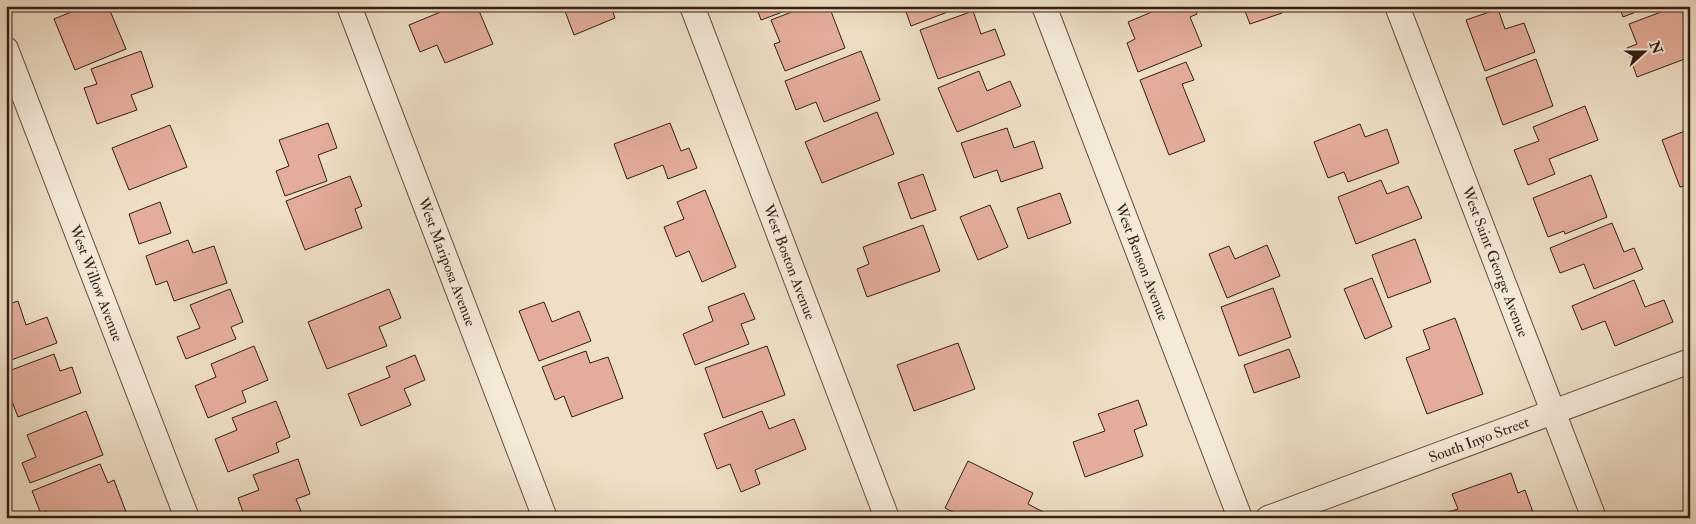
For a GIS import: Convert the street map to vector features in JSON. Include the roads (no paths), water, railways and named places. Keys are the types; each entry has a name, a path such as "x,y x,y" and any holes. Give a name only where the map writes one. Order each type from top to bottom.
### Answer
{"street":[{"name":"West Mariposa Avenue","path":"349,6 545,518"},
{"name":"West Boston Avenue","path":"692,6 887,518"},
{"name":"West Benson Avenue","path":"1044,6 1240,518"},
{"name":"West Saint George Avenue","path":"1397,6 1594,518"},
{"name":"West Willow Avenue","path":"6,49 187,518"},
{"name":"South Inyo Street","path":"1268,518 1690,361"}]}
